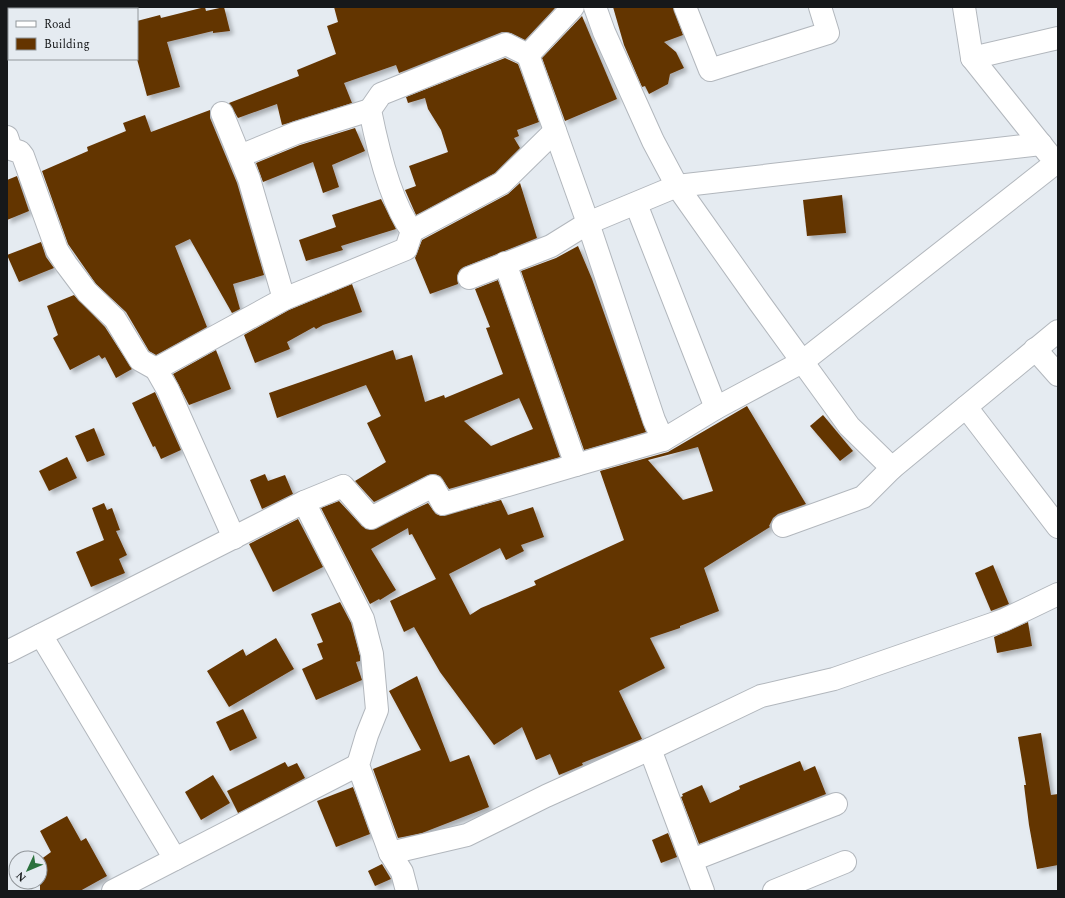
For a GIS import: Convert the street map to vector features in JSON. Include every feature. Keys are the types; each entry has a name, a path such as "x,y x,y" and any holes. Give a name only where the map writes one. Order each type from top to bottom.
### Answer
{"street":[{"path":"528,54 573,7"},
{"path":"595,7 604,32 653,141 677,186 849,426 892,468"},
{"path":"685,7 710,70 828,33 820,7"},
{"path":"7,652 304,502 343,486 371,518 433,486 443,504 663,440 716,408 802,362 1057,163 972,58 964,7"},
{"path":"972,58 1058,38"},
{"path":"240,156 296,133 370,110 381,94 506,44 528,54 588,223 654,420 663,440"},
{"path":"370,110 377,146 403,219 412,231"},
{"path":"222,112 249,179 284,299"},
{"path":"156,369 284,299 406,249 412,231 502,183 555,131"},
{"path":"469,278 551,246 588,223 677,186 1041,144"},
{"path":"8,145 20,152 23,156 57,250 66,264 87,292 115,319 140,360 156,369 168,390 234,538"},
{"path":"636,204 716,408"},
{"path":"505,264 576,465"},
{"path":"783,526 863,497 892,468 1058,330"},
{"path":"1035,349 1058,375"},
{"path":"966,407 1055,518"},
{"path":"304,502 363,619 372,654 377,710 367,735 358,765 390,852 402,872 407,891"},
{"path":"390,852 467,835 546,796 650,749 761,696 834,680 1004,620 1058,594"},
{"path":"41,635 175,859"},
{"path":"650,749 703,891"},
{"path":"113,891 358,765"},
{"path":"692,860 836,804"},
{"path":"774,891 845,862"}],"building":[{"path":"205,7 206,11 224,7 230,31 213,33 213,31 167,42 180,87 147,96 137,60 138,21 160,15 161,18"},
{"path":"334,7 556,7 525,40 511,33 502,32 399,73 396,65 344,83 352,103 282,125 277,104 238,118 229,103 299,76 297,70 336,54 327,26 338,22"},
{"path":"613,7 673,7 683,35 664,42 676,52 684,68 670,74 668,84 649,94 645,86 642,87 624,45"},
{"path":"582,16 617,99 565,121 542,58"},
{"path":"505,58 518,64 539,122 517,130 519,136 514,138 520,148 495,173 416,215 405,190 416,186 409,166 448,152 441,130 428,109 425,98 408,103 406,97"},
{"path":"210,110 210,118 237,183 264,275 233,284 240,309 232,313 190,239 175,246 207,327 156,355 149,351 126,312 96,284 68,244 42,171 88,151 87,147 126,131 123,123 145,115 151,132"},
{"path":"355,128 365,151 332,165 339,187 323,193 313,162 263,182 256,163 300,145"},
{"path":"17,176 29,211 7,220 7,180"},
{"path":"520,183 537,238 464,267 460,270 457,276 458,284 430,294 415,258 422,240 508,194"},
{"path":"842,195 846,233 807,236 803,200"},
{"path":"381,199 396,229 341,246 343,250 306,261 299,240 336,227 332,215"},
{"path":"41,242 46,257 54,268 19,282 7,255"},
{"path":"578,246 592,279 646,432 584,450 521,271 556,258"},
{"path":"498,280 560,457 449,489 440,476 434,474 428,475 374,502 355,481 386,462 367,423 381,416 366,385 277,418 269,393 393,350 396,360 412,355 425,402 444,395 445,398 503,374 486,328 490,327 475,289","holes":["519,398 533,429 491,446 464,421"]},
{"path":"352,284 362,312 323,325 316,329 314,327 287,342 290,349 255,363 244,335 289,310"},
{"path":"74,295 105,327 132,369 116,378 105,357 102,359 99,355 70,370 53,338 58,335 47,306"},
{"path":"216,350 231,389 189,405 173,374"},
{"path":"155,392 181,450 161,459 155,446 153,447 132,403"},
{"path":"747,406 806,504 778,514 773,518 769,526 770,527 704,568 719,611 680,626 680,628 650,638 665,668 619,691 642,739 582,763 583,765 559,775 550,754 536,760 522,727 494,745 440,672 414,627 404,632 390,601 436,579 412,534 409,535 408,528 371,549 396,590 380,600 379,599 370,604 321,508 339,501 362,526 371,530 428,503 436,514 441,516 501,500 508,515 533,507 544,537 521,545 524,551 506,560 500,548 449,574 470,615 481,608 536,585 534,581 624,540 600,471 668,452","holes":["698,447 713,491 683,500 648,460"]},
{"path":"823,415 853,451 840,461 810,426"},
{"path":"94,428 105,455 87,462 75,436"},
{"path":"67,457 77,478 49,491 39,471"},
{"path":"265,474 268,481 285,475 293,494 262,509 250,480"},
{"path":"104,503 107,510 112,508 120,530 116,531 127,555 119,559 125,573 91,587 76,552 104,540 92,508"},
{"path":"298,519 323,567 273,592 249,544"},
{"path":"993,565 1009,604 991,611 975,573"},
{"path":"340,602 351,623 360,656 360,661 356,662 362,680 316,700 302,669 323,659 317,644 323,642 311,614"},
{"path":"1028,622 1032,646 997,653 994,637"},
{"path":"276,638 294,669 229,707 207,671 243,649 246,656"},
{"path":"417,676 450,762 469,755 489,807 422,833 398,838 373,769 421,750 389,691"},
{"path":"243,709 257,738 230,751 216,722"},
{"path":"1041,733 1051,795 1058,794 1058,865 1037,869 1029,825 1024,785 1026,785 1018,737"},
{"path":"800,761 804,771 815,766 826,794 699,844 681,797 683,796 682,794 702,785 710,803 740,789 739,786"},
{"path":"285,762 288,767 297,763 305,778 238,813 227,791"},
{"path":"213,775 230,803 201,820 185,792"},
{"path":"353,787 370,834 336,847 317,801"},
{"path":"67,816 81,841 86,838 107,876 80,891 40,891 48,890 48,854 51,852 40,831"},
{"path":"668,833 677,857 661,863 652,840"},
{"path":"382,864 391,879 375,886 368,871"}]}
